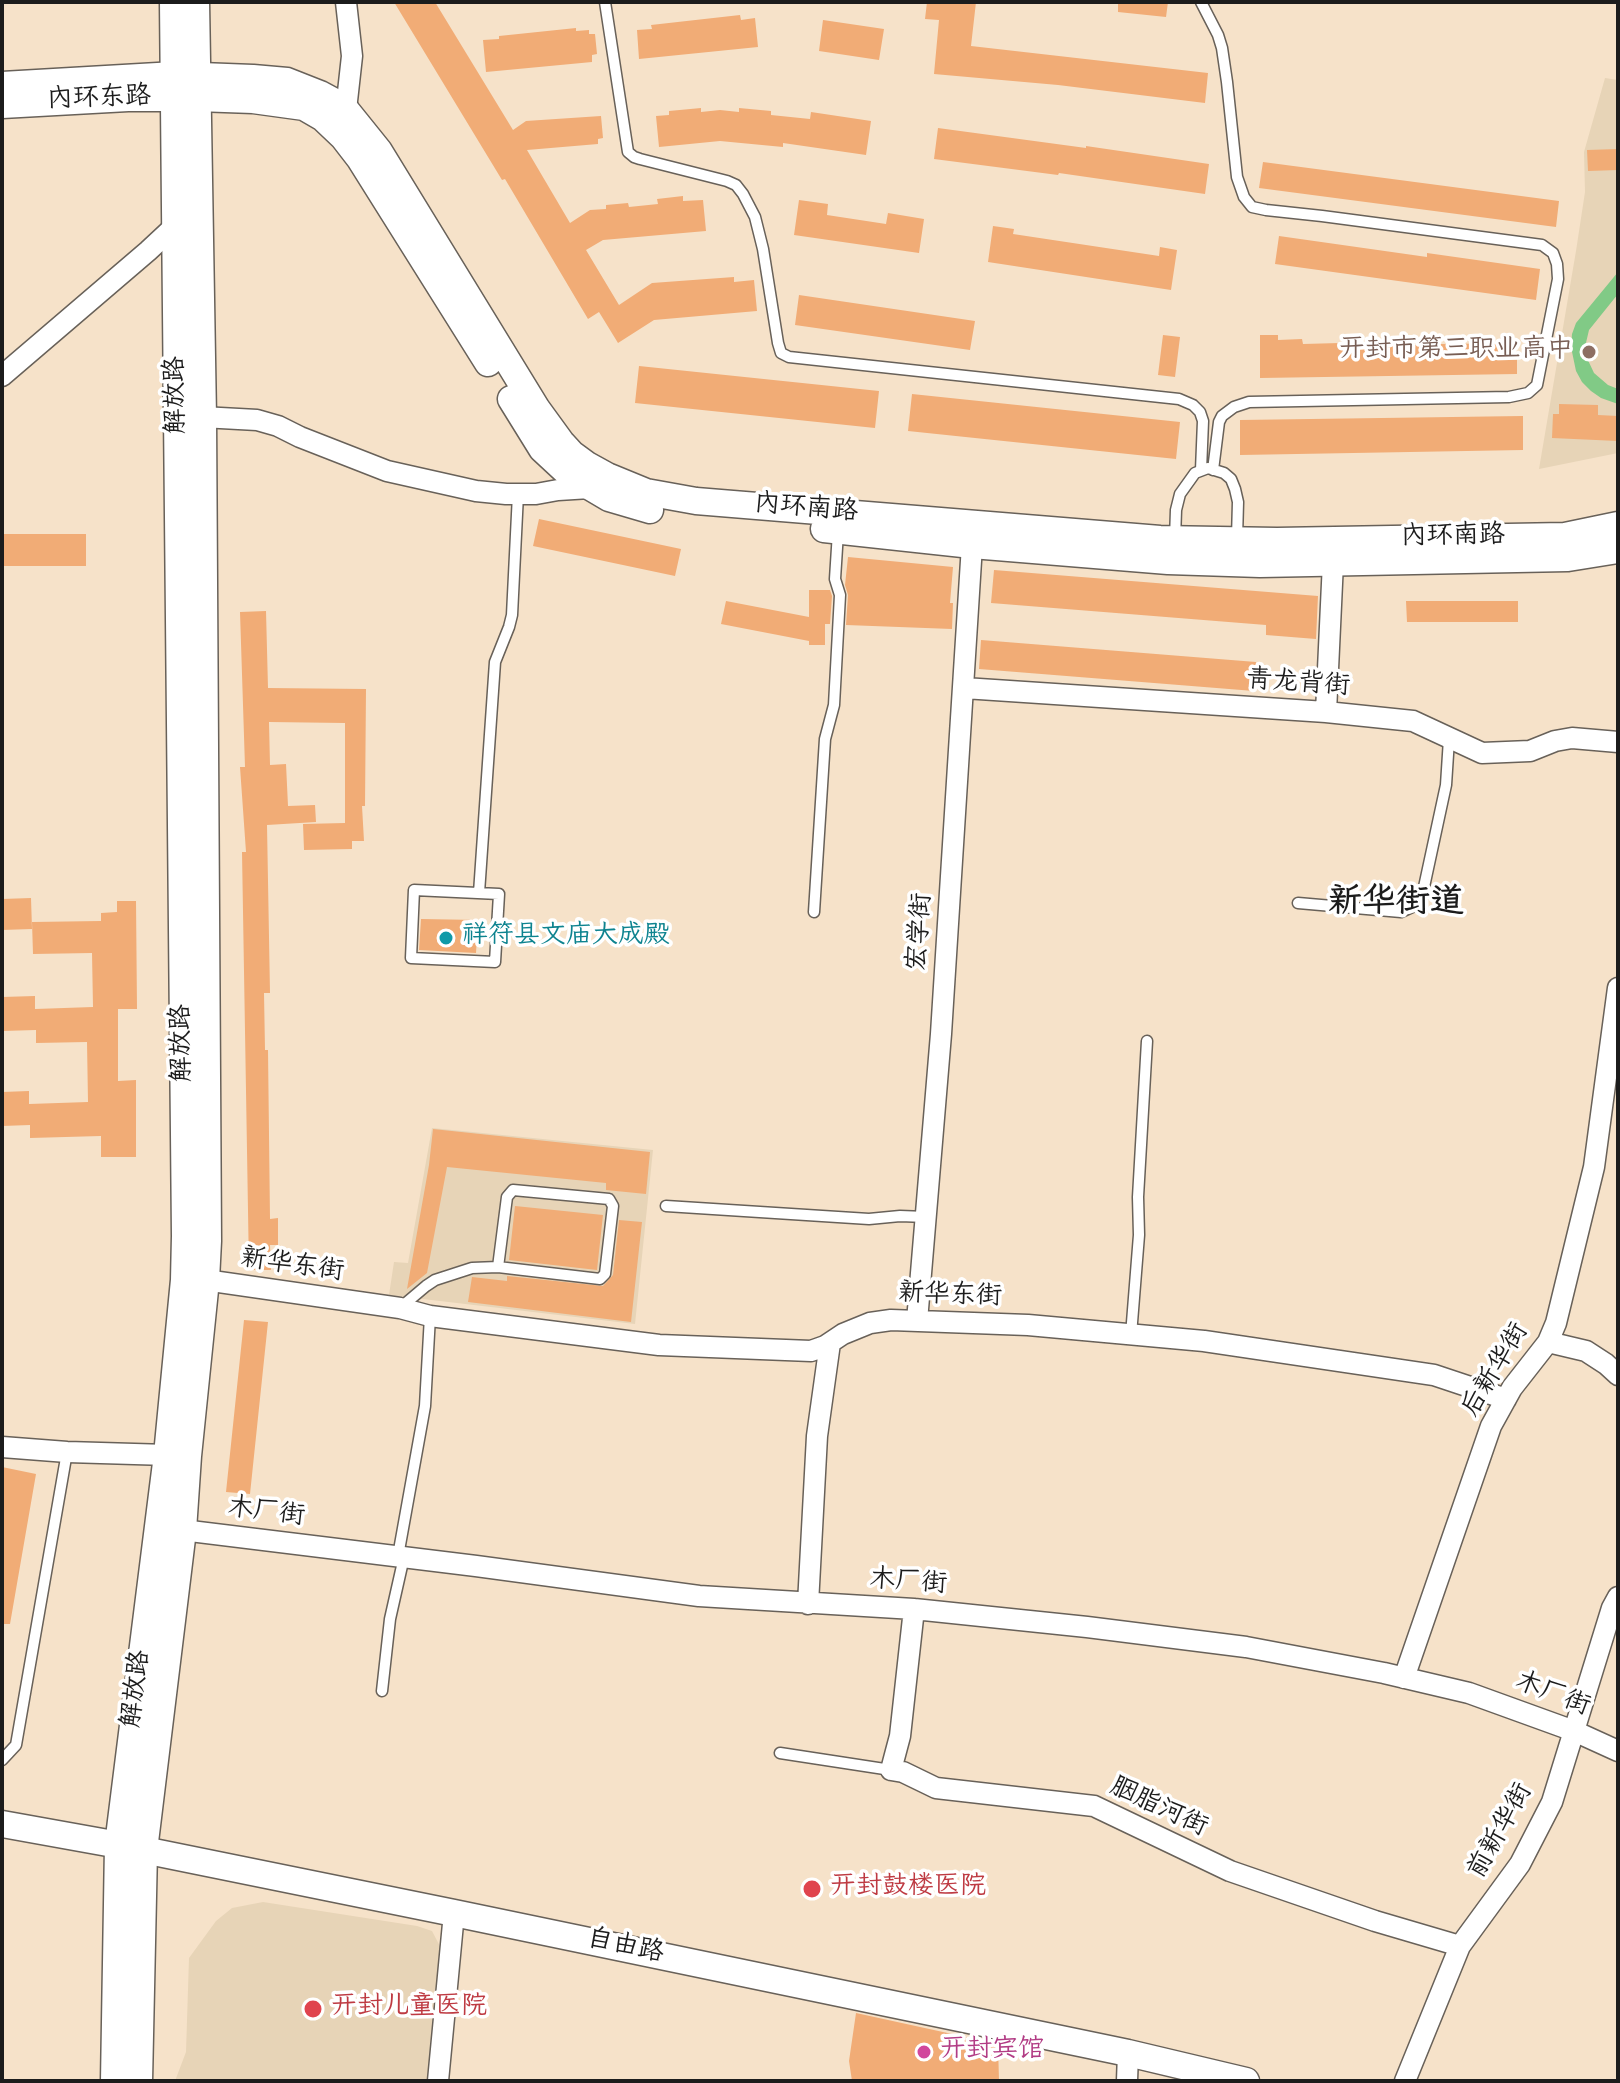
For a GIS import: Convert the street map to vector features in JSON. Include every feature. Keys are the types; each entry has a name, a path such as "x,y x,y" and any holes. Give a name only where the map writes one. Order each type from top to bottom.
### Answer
{"main road":[{"name":"解放路","path":"138,2081 131,1847 182,1530 205,1280 207,1225 202,417 186,87 174,2"},
{"name":"解放路","path":"115,2081 131,1847 185,1280 177,224 195,2"}],"street":[{"path":"346,2 352,56 346,110"},
{"name":"内环南路","path":"186,87 287,81 320,94 346,110 379,151 537,409 572,454 607,476 646,492 696,501 1175,539 1565,536 1618,525"},
{"name":"内环东路","path":"2,85 186,87"},
{"name":"内环东路","path":"2,105 128,98 186,87"},
{"name":"内环南路","path":"186,87 304,107 323,118 343,137 360,159 542,449 570,475 609,498 656,511 704,518 1168,561 1260,564 1568,558 1618,550"},
{"path":"2,376 177,224"},
{"path":"202,417 257,420 387,471 476,491 518,494 590,488"},
{"name":"宏学街","path":"917,1321 941,1034 972,545"},
{"path":"1326,712 1333,562"},
{"name":"青龙背街","path":"964,688 1326,712 1413,721 1482,753 1530,751 1572,738 1618,742"},
{"name":"后新华街","path":"1404,1678 1491,1426 1512,1388 1548,1342 1556,1323 1594,1167 1618,988"},
{"name":"新华东街","path":"205,1280 400,1308 430,1316 659,1345 811,1351 870,1323 891,1320 1028,1325 1204,1341 1434,1375 1506,1399"},
{"path":"1548,1342 1586,1351 1618,1375"},
{"path":"808,1604 817,1436 830,1343"},
{"path":"2,1447 168,1455"},
{"name":"木厂街","path":"182,1530 699,1596 914,1609 1246,1647 1469,1693 1574,1731 1618,1751"},
{"name":"前新华街","path":"1405,2081 1460,1946 1520,1864 1552,1802 1618,1597"},
{"path":"891,1770 900,1736 914,1609"},
{"name":"胭脂河街","path":"891,1770 903,1772 936,1788 1094,1806 1230,1871 1375,1921 1460,1946"},
{"name":"自由路","path":"2,1824 454,1913 1128,2053 1246,2081"},
{"path":"438,2081 454,1913"},
{"path":"1127,2081 1128,2053"}],"lane":[{"path":"605,2 628,152 640,159 727,181 736,185 743,194 755,217 763,249 781,353 789,357 1179,399 1200,412 1207,470"},
{"path":"1201,2 1222,48 1237,177 1244,197 1252,207 1542,245 1553,253 1558,279 1537,385 1528,393 1509,397 1249,402 1234,407 1222,416 1207,470"},
{"path":"1203,421 1219,422"},
{"path":"1175,539 1180,494 1195,473 1207,470 1224,473 1231,479 1238,502 1237,540"},
{"path":"479,893 495,662 512,615 518,494"},
{"path":"814,912 825,739 834,705 840,595 835,579 838,531"},
{"path":"1298,903 1401,912 1412,907 1424,887 1446,785 1449,739"},
{"path":"414,890 479,893 499,894 495,962 411,958 414,890"},
{"path":"1131,1335 1139,1235 1138,1197 1147,1041"},
{"path":"400,1308 435,1280 472,1268 498,1267 600,1279 605,1274 613,1206 609,1199 513,1190 507,1197 498,1267"},
{"path":"666,1206 869,1219 926,1217"},
{"path":"382,1691 390,1619 425,1406 430,1316"},
{"path":"2,1760 16,1745 67,1452"},
{"path":"780,1753 891,1770"}],"shaded area":[{"name":"开封市第三职业高中","path":"1605,78 1618,80 1618,453 1539,469 1585,192 1584,152"},
{"path":"432,1128 653,1150 635,1324 389,1295 394,1262 408,1263"},
{"name":"开封儿童医院","path":"263,1902 432,1931 443,1952 432,2081 175,2081 186,2052 189,1958 216,1921 232,1908"}],"green space":[{"path":"1618,272 1618,294 1589,330 1585,347 1594,373 1618,389 1618,404 1601,398 1582,382 1576,371 1571,347 1576,323"}],"building":[{"path":"394,2 435,2 513,130 526,121 601,116 603,138 598,139 598,144 527,150 570,223 590,210 606,209 606,205 628,203 629,207 658,204 657,199 683,196 683,201 703,200 706,231 603,240 586,250 619,305 652,283 734,277 734,282 754,280 757,311 654,320 618,343 599,312 588,319"},
{"path":"927,2 976,2 971,46 1208,73 1205,103 934,74 939,20 925,19"},
{"path":"1118,2 1168,2 1166,17 1118,12"},
{"path":"740,15 741,20 755,18 758,47 639,59 637,30 652,29 651,25"},
{"path":"823,20 884,29 879,60 819,51"},
{"path":"576,28 576,31 589,30 589,34 595,34 597,54 592,55 592,62 486,72 483,40"},
{"path":"701,108 701,112 739,112 739,108 771,111 771,115 810,119 811,112 871,121 866,155 783,143 783,147 720,141 659,147 656,116 669,115 669,111"},
{"path":"938,128 1209,164 1205,194 934,159"},
{"path":"1618,149 1618,170 1588,171 1587,150"},
{"path":"1263,162 1559,201 1556,227 1259,188"},
{"path":"799,200 828,204 827,215 886,224 888,213 924,219 919,253 794,235"},
{"path":"993,226 1014,229 1013,234 1159,256 1160,247 1177,250 1171,290 988,262"},
{"path":"1279,236 1540,269 1536,300 1275,264"},
{"path":"799,295 975,321 970,350 795,325"},
{"path":"1163,335 1180,337 1175,377 1158,375"},
{"path":"1260,335 1278,335 1278,340 1302,339 1303,344 1517,343 1517,374 1260,378"},
{"path":"639,366 879,391 875,428 635,403"},
{"path":"912,394 1180,422 1176,459 908,431"},
{"path":"1559,404 1598,405 1598,415 1618,416 1618,441 1552,438 1553,414 1559,414"},
{"path":"1523,416 1523,450 1240,455 1240,420"},
{"path":"539,519 681,549 675,576 533,546"},
{"path":"2,534 86,534 86,566 2,566"},
{"path":"848,557 953,567 950,603 953,603 952,629 846,625"},
{"path":"994,570 1318,596 1316,639 1266,635 1266,625 991,603"},
{"path":"809,590 830,590 832,596 830,624 825,624 825,645 809,645 809,641 721,624 726,601 809,617"},
{"path":"1406,601 1518,601 1518,622 1407,622"},
{"path":"266,611 268,688 366,689 365,806 362,806 364,841 352,841 352,849 304,850 303,824 345,823 345,723 269,722 270,765 286,764 288,806 315,805 316,822 267,825 270,993 264,993 265,1050 268,1050 270,1219 278,1218 278,1245 270,1245 271,1270 249,1270 242,852 246,852 240,767 245,767 240,612"},
{"path":"981,640 1256,662 1254,691 979,669"},
{"path":"31,898 32,929 2,930 2,899"},
{"path":"117,901 136,901 137,1009 118,1009 118,1081 136,1080 136,1157 101,1157 101,1136 30,1138 30,1125 2,1126 2,1092 29,1091 29,1104 88,1102 87,1042 36,1043 36,1030 2,1031 2,997 35,996 35,1009 93,1007 92,953 33,954 32,922 101,921 101,913 117,912"},
{"name":"祥符县文庙大成殿","path":"421,919 478,920 476,953 419,950"},
{"path":"433,1129 650,1152 646,1194 606,1190 606,1183 447,1167 427,1273 407,1289"},
{"path":"515,1206 603,1215 597,1270 509,1260"},
{"path":"619,1220 642,1222 631,1322 468,1302 472,1277 507,1281 507,1276 603,1286 613,1275"},
{"path":"244,1320 268,1322 250,1494 226,1492"},
{"path":"2,1467 36,1474 10,1624 2,1624"},
{"name":"开封宾馆","path":"856,2013 998,2044 999,2081 852,2081 849,2061"}],"place":[{"name":"开封市第三职业高中","path":"1589,352"},
{"name":"祥符县文庙大成殿","path":"446,938"},
{"name":"开封鼓楼医院","path":"812,1889"},
{"name":"开封儿童医院","path":"313,2009"},
{"name":"开封宾馆","path":"924,2052"}],"district":[{"name":"新华街道","path":"1396,905"}]}
